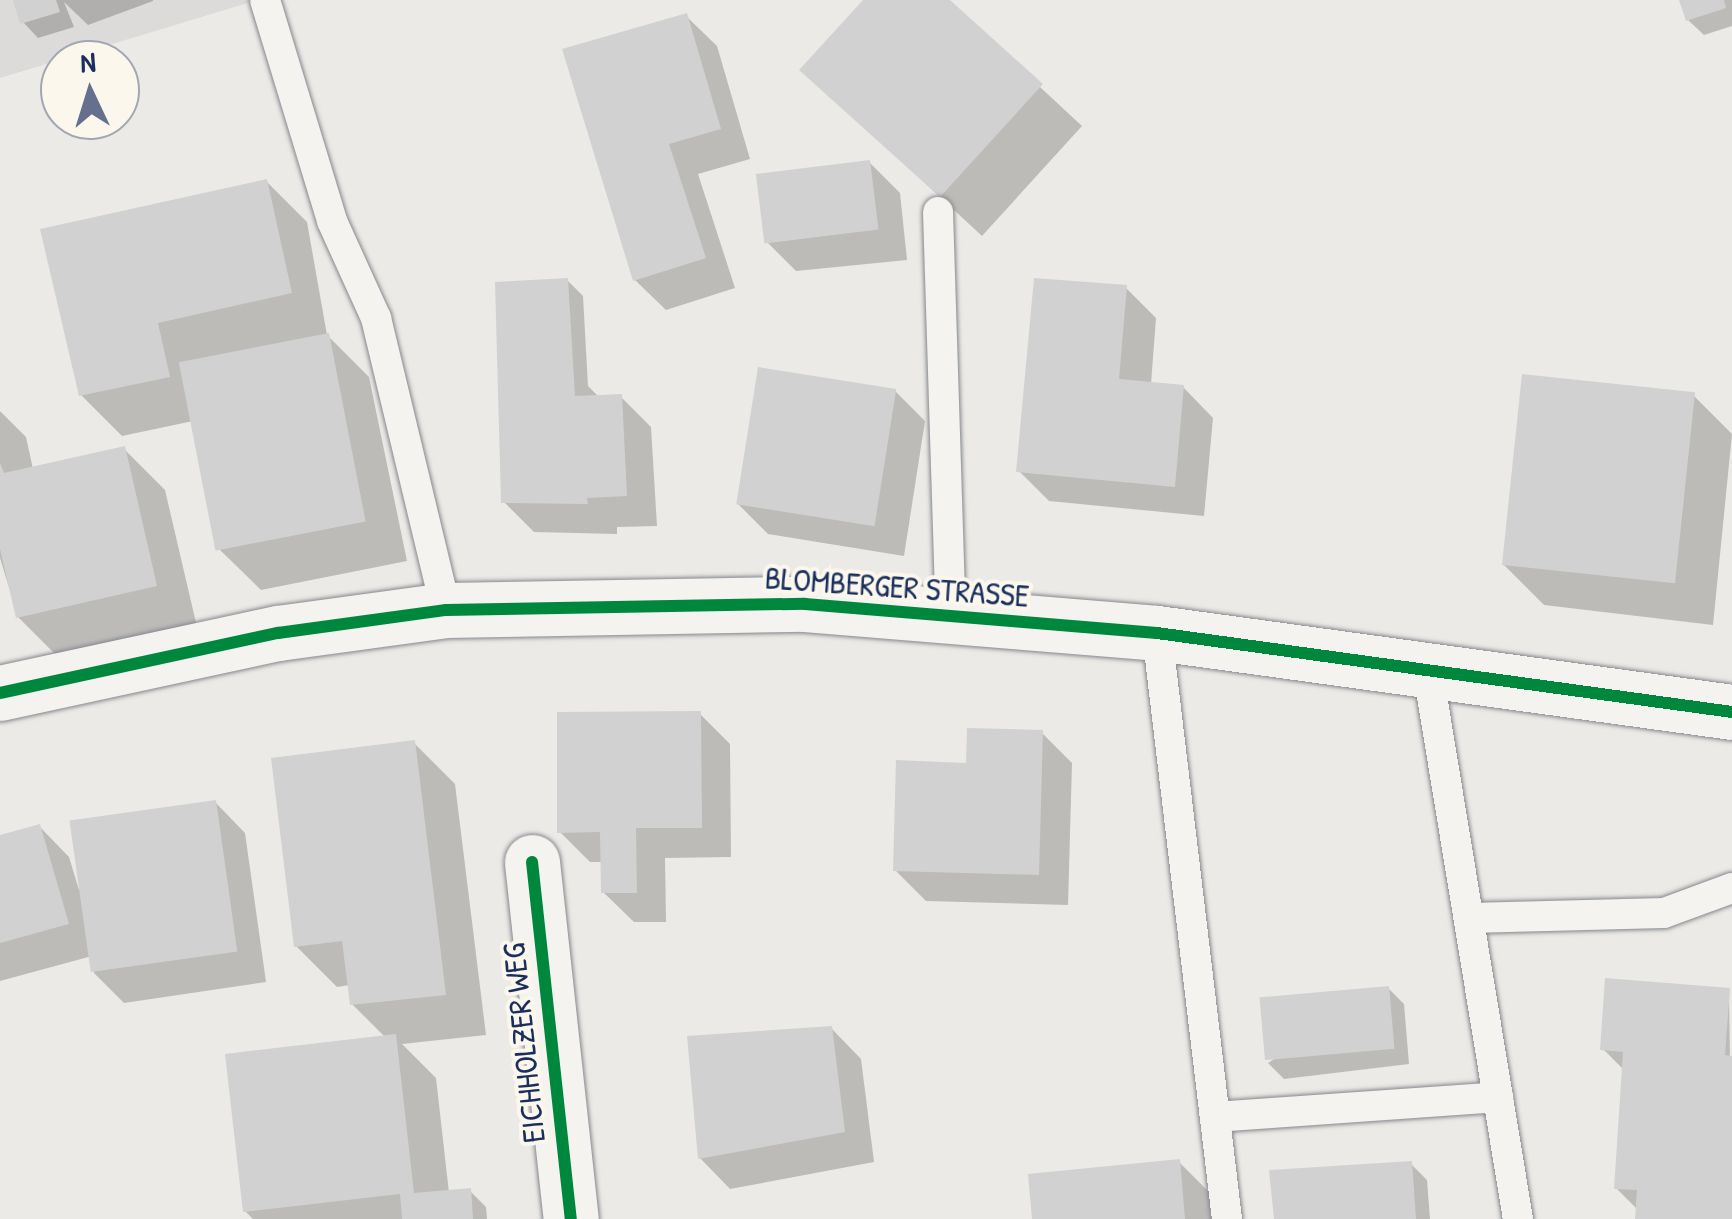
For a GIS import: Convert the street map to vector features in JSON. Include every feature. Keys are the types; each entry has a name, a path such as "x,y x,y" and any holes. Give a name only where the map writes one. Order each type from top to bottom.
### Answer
{"street":[{"name":"BLOMBERGER STRASSE","path":"1,691 278,634 446,610 804,604 1157,633 1732,712"},
{"name":"EICHHOLZER WEG","path":"532,862 572,1219"}],"lane":[{"path":"266,0 332,220 376,318 446,610"},
{"path":"938,212 951,616"},
{"path":"1157,633 1227,1219"},
{"path":"1428,672 1518,1219"},
{"path":"1469,918 1664,913 1732,888"},
{"path":"1215,1117 1498,1097"}],"shaded area":[{"path":"0,0 258,0 126,40 40,40 40,66 0,78"}],"building":[{"path":"13,0 56,0 60,12 20,24"},
{"path":"863,0 950,0 1043,84 940,197 799,70"},
{"path":"1679,0 1724,0 1726,8 1686,21"},
{"path":"687,13 721,129 669,144 706,258 633,281 562,49"},
{"path":"870,160 879,229 764,243 756,174"},
{"path":"267,179 292,293 158,323 170,377 79,396 40,229"},
{"path":"568,278 575,396 622,394 627,496 587,498 588,504 501,503 495,282"},
{"path":"1034,278 1127,285 1119,379 1184,385 1175,487 1016,472"},
{"path":"329,333 366,521 215,551 179,362"},
{"path":"758,367 896,389 875,526 736,504"},
{"path":"1522,374 1695,392 1675,583 1502,565"},
{"path":"125,446 157,586 16,618 0,549 0,463 4,473"},
{"path":"701,711 702,828 636,828 637,893 601,893 600,832 557,833 557,712"},
{"path":"967,728 1043,730 1039,875 893,871 896,760 966,763"},
{"path":"415,740 446,995 350,1005 342,941 294,947 271,758"},
{"path":"216,800 237,952 91,972 69,821"},
{"path":"40,824 69,924 0,943 0,835"},
{"path":"1605,978 1730,988 1725,1055 1732,1056 1732,1219 1635,1219 1637,1190 1614,1189 1623,1052 1600,1050"},
{"path":"1389,986 1394,1049 1265,1060 1259,997"},
{"path":"832,1026 845,1132 698,1159 687,1036"},
{"path":"396,1034 414,1193 471,1188 473,1219 402,1219 400,1194 243,1212 225,1054"},
{"path":"1180,1159 1185,1219 1032,1219 1028,1174"},
{"path":"1412,1161 1416,1219 1274,1219 1269,1170"}],"cycle path":[{"path":"0,693 278,633 446,610 805,604 1157,633 1732,712"},
{"path":"532,862 571,1219"}]}
